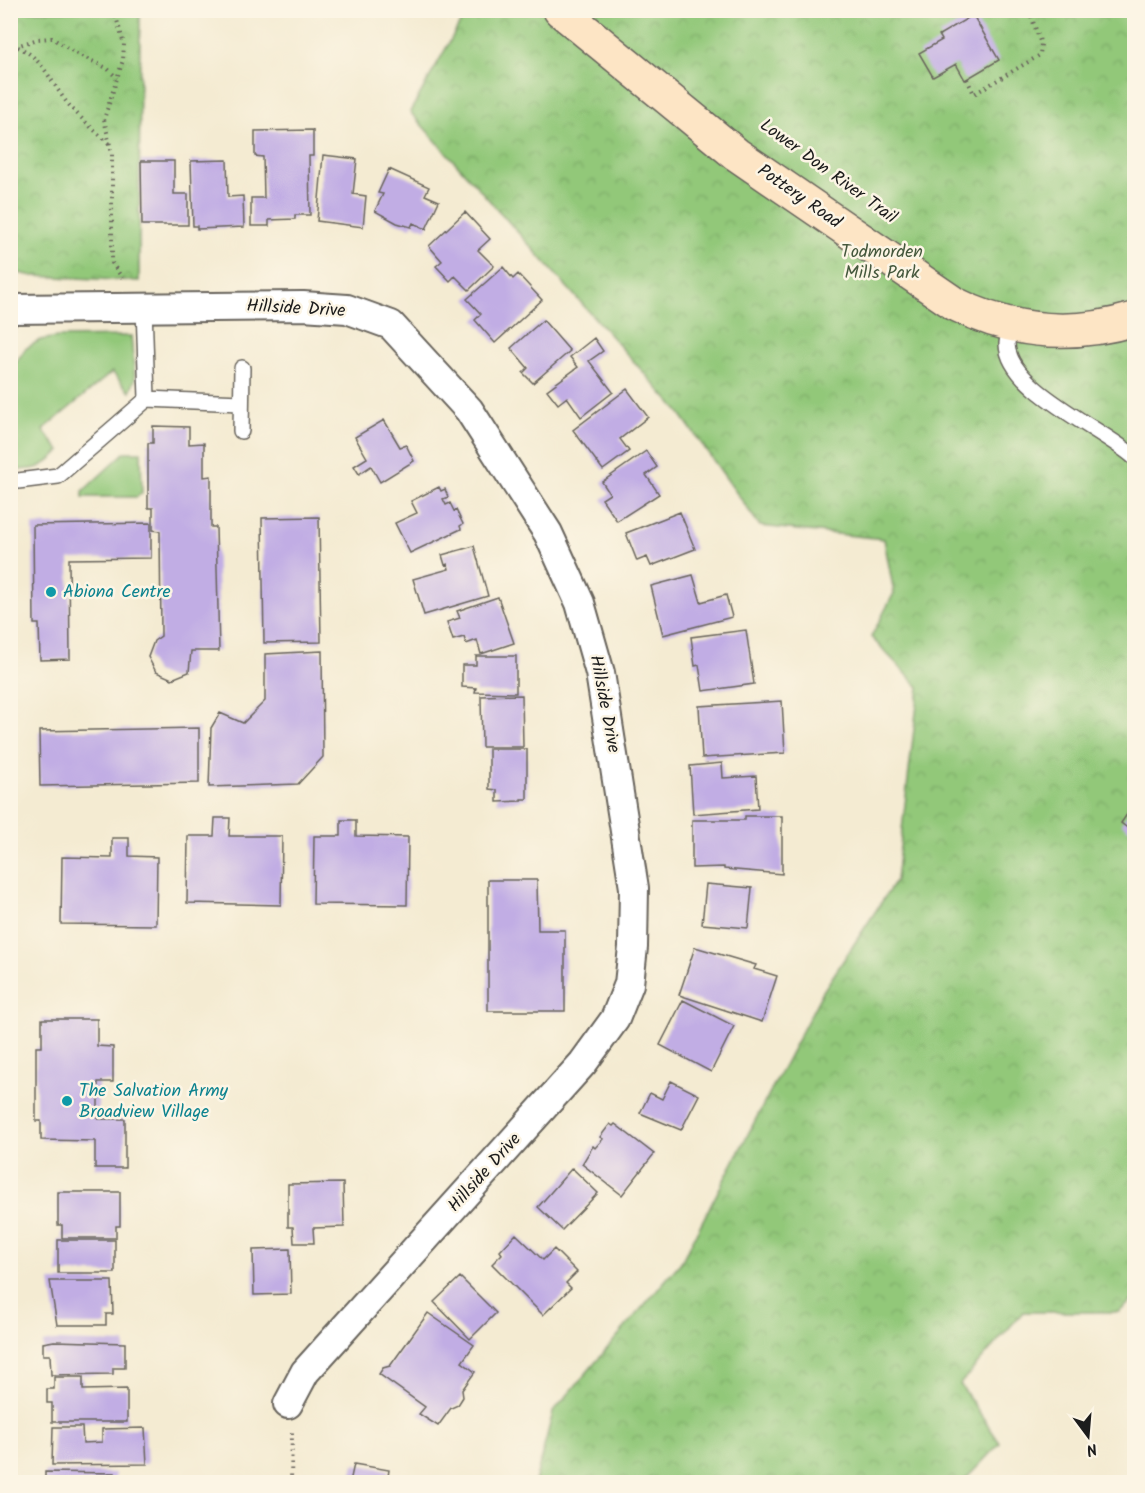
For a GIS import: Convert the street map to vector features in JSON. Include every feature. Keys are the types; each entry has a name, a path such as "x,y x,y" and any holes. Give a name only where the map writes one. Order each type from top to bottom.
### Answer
{"street":[{"name":"Pottery Road","path":"560,10 691,119 947,300 973,314 1011,326 1066,332 1134,320"},
{"name":"Hillside Drive","path":"10,309 303,306 347,309 391,325 469,410 548,533 580,603 600,673 634,888 633,947 629,984 615,1019 584,1063 305,1372 288,1404"}],"lane":[{"path":"144,307 147,399"},
{"path":"1011,326 1007,345 1017,372 1041,395 1124,447 1134,457"},
{"path":"241,431 242,368"},
{"path":"10,482 58,476 147,399 241,403"}],"path":[{"path":"114,10 124,44 123,60 104,119 112,154 110,246 112,263 123,280 122,285"},
{"path":"967,79 974,94 1040,55 1041,44 1029,10"},
{"path":"10,48 38,39 52,38 77,54 107,68 117,78"},
{"path":"18,47 28,52 43,67 66,102 110,145"},
{"path":"291,1482 292,1433"}],"green space":[{"path":"10,11 140,11 139,281 33,276 19,273 11,264"},
{"name":"Todmorden Mills Park","path":"467,11 1134,11 1134,1299 1119,1312 1023,1312 960,1384 1000,1443 963,1482 535,1482 553,1412 681,1262 822,993 896,880 919,687 871,637 894,593 884,539 760,526 679,412 410,112"},
{"path":"131,336 135,379 130,392 112,372 43,430 60,451 48,462 38,467 11,470 11,370 25,349 40,340 58,337"},
{"path":"125,452 141,452 142,493 137,497 83,497 83,491"}],"building":[{"path":"973,15 999,60 965,80 956,64 933,77 919,53 942,40 939,35"},
{"path":"313,130 313,156 309,156 310,215 295,215 295,219 269,220 269,226 251,226 251,198 264,198 263,157 255,156 255,131"},
{"path":"323,155 357,159 353,194 366,196 363,227 317,221"},
{"path":"227,160 228,197 243,196 244,227 197,229 197,226 193,226 191,161"},
{"path":"141,161 174,161 174,194 188,194 188,225 142,225"},
{"path":"389,169 429,187 425,195 439,201 426,229 413,223 411,227 397,223 375,211 383,194 378,193"},
{"path":"465,212 490,239 478,250 494,266 469,290 455,276 450,281 436,266 442,261 429,246"},
{"path":"503,267 513,279 518,274 542,300 495,343 475,320 481,314 467,299"},
{"path":"543,320 570,351 533,383 523,373 528,368 511,348"},
{"path":"594,338 603,351 589,361 613,392 581,417 567,397 558,404 547,390 578,367 570,357"},
{"path":"627,389 648,417 620,439 629,451 603,470 573,430"},
{"path":"384,420 400,447 406,445 414,461 380,482 371,466 359,474 354,466 367,458 355,437"},
{"path":"153,426 189,427 189,444 204,443 204,477 211,476 211,527 216,527 219,651 191,651 189,672 172,679 156,672 148,657 154,641 161,636 160,531 153,530 153,508 148,508 148,443 153,443"},
{"path":"646,451 657,467 646,475 659,494 617,521 602,499 610,494 602,482"},
{"path":"439,487 441,491 445,489 448,497 443,499 446,505 450,503 454,511 456,510 463,524 460,526 461,529 410,553 395,523 417,513 411,501"},
{"path":"680,512 695,549 651,566 647,557 637,561 626,533"},
{"path":"319,517 321,642 264,643 262,518"},
{"name":"Abiona Centre","path":"151,523 151,558 69,559 70,659 40,660 39,624 34,624 33,525"},
{"path":"474,546 488,596 424,615 413,579 449,569 442,555"},
{"path":"693,575 701,602 726,595 732,617 663,635 651,586"},
{"path":"498,597 514,643 481,654 477,640 466,644 464,637 453,640 447,622 460,618 457,611"},
{"path":"746,630 754,684 703,691 699,665 695,666 691,637"},
{"path":"322,651 323,757 298,784 209,787 211,728 220,713 243,723 265,701 265,654"},
{"path":"476,656 516,656 516,693 475,692 476,688 462,687 462,665 476,665"},
{"path":"522,695 523,747 482,747 481,696"},
{"path":"782,701 785,753 702,758 699,706"},
{"path":"199,728 199,783 40,786 39,731"},
{"path":"489,749 527,749 527,799 497,802 497,790 489,789"},
{"path":"722,763 723,778 756,776 758,809 693,814 690,766"},
{"path":"1134,804 1134,833 1121,823"},
{"path":"745,816 782,816 782,874 724,869 724,867 692,868 692,820 745,820"},
{"path":"215,818 230,818 229,836 282,836 281,905 187,903 188,836 214,836"},
{"path":"341,820 356,820 356,836 408,837 407,905 313,904 314,836 341,836"},
{"path":"112,838 129,838 129,856 157,857 156,925 61,924 62,857 112,858"},
{"path":"488,880 537,880 538,930 565,930 565,1011 488,1011"},
{"path":"706,884 752,888 748,928 702,924"},
{"path":"695,947 756,965 754,969 777,976 762,1022 679,995"},
{"path":"683,1000 734,1026 711,1072 660,1045"},
{"name":"The Salvation Army Broadview Village","path":"42,1019 97,1019 97,1046 113,1047 113,1082 98,1082 98,1119 125,1119 125,1168 95,1168 95,1141 41,1140 41,1121 36,1121 36,1047 42,1047"},
{"path":"671,1081 699,1095 681,1130 640,1113 650,1093 662,1099"},
{"path":"610,1124 613,1126 615,1124 654,1154 622,1195 582,1164 593,1146 595,1148 603,1139 600,1137"},
{"path":"572,1168 598,1193 562,1230 538,1207"},
{"path":"343,1183 344,1227 313,1228 314,1243 294,1243 293,1227 288,1227 288,1184"},
{"path":"58,1192 120,1192 120,1226 116,1226 116,1238 62,1238 62,1225 58,1225"},
{"path":"516,1234 543,1260 554,1249 577,1272 566,1283 571,1288 543,1315 492,1264 502,1254 500,1251"},
{"path":"58,1240 115,1240 115,1273 58,1273"},
{"path":"290,1249 291,1294 254,1295 253,1250"},
{"path":"460,1277 496,1313 470,1339 434,1302"},
{"path":"50,1281 112,1281 113,1314 106,1314 106,1325 57,1325"},
{"path":"428,1313 474,1345 462,1362 475,1372 462,1390 463,1397 458,1405 451,1408 438,1426 419,1414 425,1407 379,1374 383,1368 390,1366"},
{"path":"54,1341 125,1343 125,1368 113,1368 113,1374 51,1375 50,1355 43,1355 43,1343"},
{"path":"54,1377 83,1377 83,1390 127,1389 127,1422 52,1422 52,1403 47,1403 47,1389 54,1389"},
{"path":"53,1427 82,1427 83,1443 102,1442 102,1429 145,1428 147,1464 52,1465"},
{"path":"354,1464 389,1470 387,1482 350,1482"},
{"path":"45,1472 115,1473 115,1482 45,1482"}],"place":[{"name":"Abiona Centre","path":"51,592"},
{"name":"The Salvation Army Broadview Village","path":"67,1101"}]}
